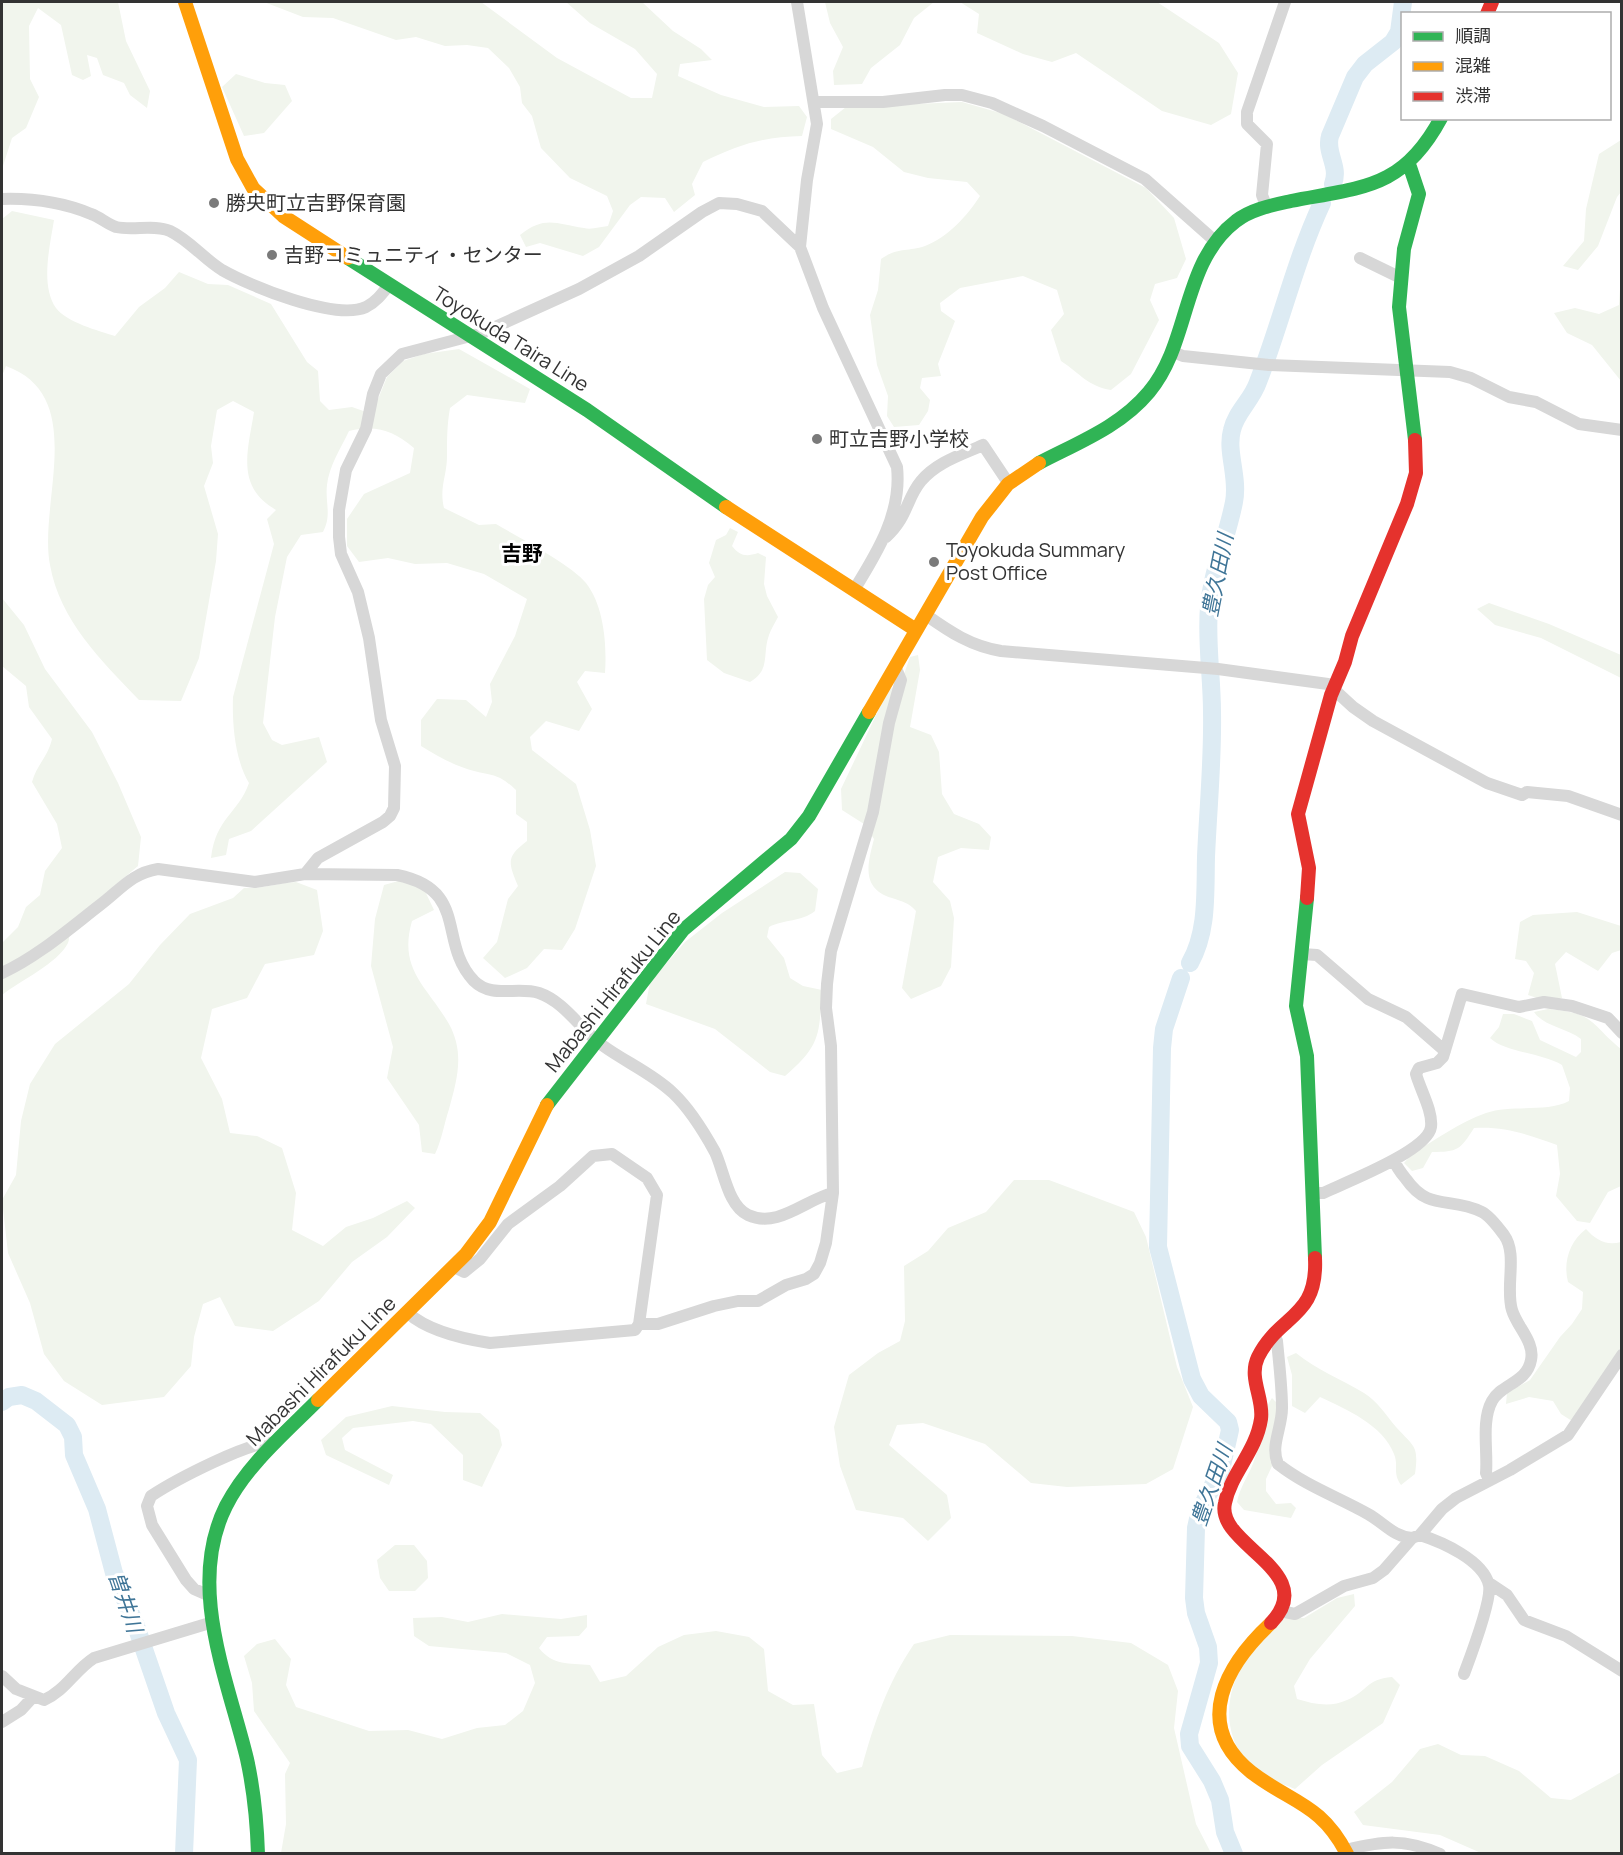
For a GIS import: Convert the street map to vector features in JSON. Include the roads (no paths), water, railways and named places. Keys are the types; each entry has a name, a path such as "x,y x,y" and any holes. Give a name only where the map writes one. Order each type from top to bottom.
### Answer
{"main road":[{"name":"Toyokuda Taira Line","path":"185,2 231,144 253,188 283,216 594,415 730,510 916,630"},
{"name":"Mabashi Hirafuku Line","path":"258,1854 254,1795 213,1622 210,1596 212,1554 223,1513 242,1481 276,1443 454,1267 490,1222 537,1123 596,1040 683,930 791,839 832,780 988,508 1009,484 1041,462 1103,432 1132,411 1155,384 1173,352 1200,271 1215,241 1235,221 1267,208 1388,180 1410,167 1428,144 1440,120"},
{"path":"1347,1852 1328,1819 1251,1773 1238,1760 1222,1733 1220,1707 1233,1668 1244,1649 1277,1618 1283,1589 1279,1575 1270,1563 1235,1533 1223,1514 1227,1497 1249,1457 1260,1420 1261,1398 1256,1389 1254,1369 1258,1357 1275,1337 1296,1319 1308,1304 1314,1290 1316,1274 1307,1056 1296,1006 1309,868 1298,814 1322,722 1352,636 1407,504 1416,473 1415,438 1405,372 1399,307 1404,249 1419,194 1417,182 1410,167"}],"street":[{"path":"797,2 815,102 816,139 807,180 800,247"},
{"path":"1267,208 1262,195 1267,144 1247,124 1247,112 1285,2"},
{"path":"815,102 883,102 953,95 992,103 1145,179 1215,241"},
{"path":"2,199 57,202 95,215 113,226 170,231 240,280 276,296 306,303 348,310 365,307 380,297 389,285"},
{"path":"305,874 318,858 390,816 396,784 393,757 381,720 369,638 358,592 340,554 339,510 346,470 366,429 373,394 381,374 402,354 470,337 589,283 639,256 702,212 719,203 737,204 762,211 800,247 823,308 897,467 896,492 886,537"},
{"path":"1360,258 1401,278"},
{"path":"1173,352 1184,356 1264,365 1461,374 1496,393 1536,402 1579,424 1622,430"},
{"path":"854,590 886,537 900,525 920,482 937,466 982,445 1009,484"},
{"path":"926,615 977,647 1319,681 1334,688 1363,715 1487,783 1521,795 1539,792 1568,796 1622,815"},
{"path":"639,1324 658,1324 714,1306 738,1301 758,1301 775,1290 814,1274 826,1243 833,1193 831,1046 826,1008 831,951 873,812 889,723 901,680 896,666"},
{"path":"2,974 64,932 129,879 144,871 158,869 255,882 305,874 397,875 422,882 445,906 452,922 457,952 474,981 484,988 495,991 519,989 542,994 553,1000 596,1040 653,1076 674,1094 692,1115 715,1152 737,1208 749,1216 766,1218 786,1215 822,1195 833,1193"},
{"path":"1302,954 1317,955 1368,999 1406,1017 1445,1051"},
{"path":"1313,1193 1323,1193 1394,1160 1420,1142 1431,1128 1416,1074 1424,1065 1437,1063 1445,1051 1462,994 1519,1007 1544,1002 1572,1006 1608,1018 1622,1033"},
{"path":"408,1313 417,1321 471,1340 490,1343 586,1333 624,1333 635,1330 639,1324 657,1195 647,1178 612,1154 593,1156 560,1186 508,1224 480,1259 464,1272 454,1267"},
{"path":"1394,1160 1413,1190 1421,1197 1471,1207 1485,1213 1505,1236 1509,1250 1509,1298 1512,1311 1530,1346 1531,1360 1526,1374 1493,1399 1488,1410 1486,1473 1489,1480"},
{"path":"1275,1337 1282,1406 1275,1446 1278,1464 1324,1493 1370,1515 1395,1534 1416,1536 1457,1550 1489,1583 1507,1595 1524,1620 1566,1636 1622,1671"},
{"path":"1280,1611 1295,1614 1344,1586 1373,1578 1384,1570 1442,1509 1573,1430 1622,1355"},
{"path":"210,1596 194,1589 186,1580 152,1525 147,1506 151,1496 242,1450 267,1441 276,1443"},
{"path":"1464,1674 1489,1598 1489,1583"},
{"path":"2,1676 16,1689 32,1698 44,1700 55,1695 81,1666 94,1658 140,1642 213,1622"},
{"path":"2,1722 21,1710 32,1698"},
{"path":"1347,1852 1379,1842 1398,1841 1440,1854"}],"waterway":[{"name":"豊久田川","path":"1402,12 1403,2"},
{"name":"豊久田川","path":"1333,184 1335,171 1329,148 1330,136 1355,77 1365,64 1393,42 1399,32 1401,17"},
{"name":"豊久田川","path":"1190,963 1203,925 1212,730 1209,607 1213,580 1234,502 1235,483 1230,447 1232,430 1258,382 1304,247 1322,203"},
{"name":"豊久田川","path":"1181,978 1164,1029 1162,1048 1158,1247 1192,1379 1201,1396 1228,1422 1230,1430 1221,1470 1200,1510 1196,1528 1194,1598 1196,1613 1208,1647 1209,1663 1189,1734 1190,1746 1212,1781 1220,1800 1225,1832 1234,1854"},
{"name":"曽井川","path":"2,1402 9,1397 22,1395 36,1401 67,1425 73,1437 74,1455 97,1509 114,1573 136,1626 166,1713 188,1760 184,1854"}],"place":[{"name":"勝央町立吉野保育園","path":"214,203"},
{"name":"吉野コミュニティ・センター","path":"272,255"},
{"name":"町立吉野小学校","path":"817,439"},
{"name":"Toyokuda Summary Post Office","path":"934,562"}],"district":[{"name":"吉野","path":"522,554"}]}
